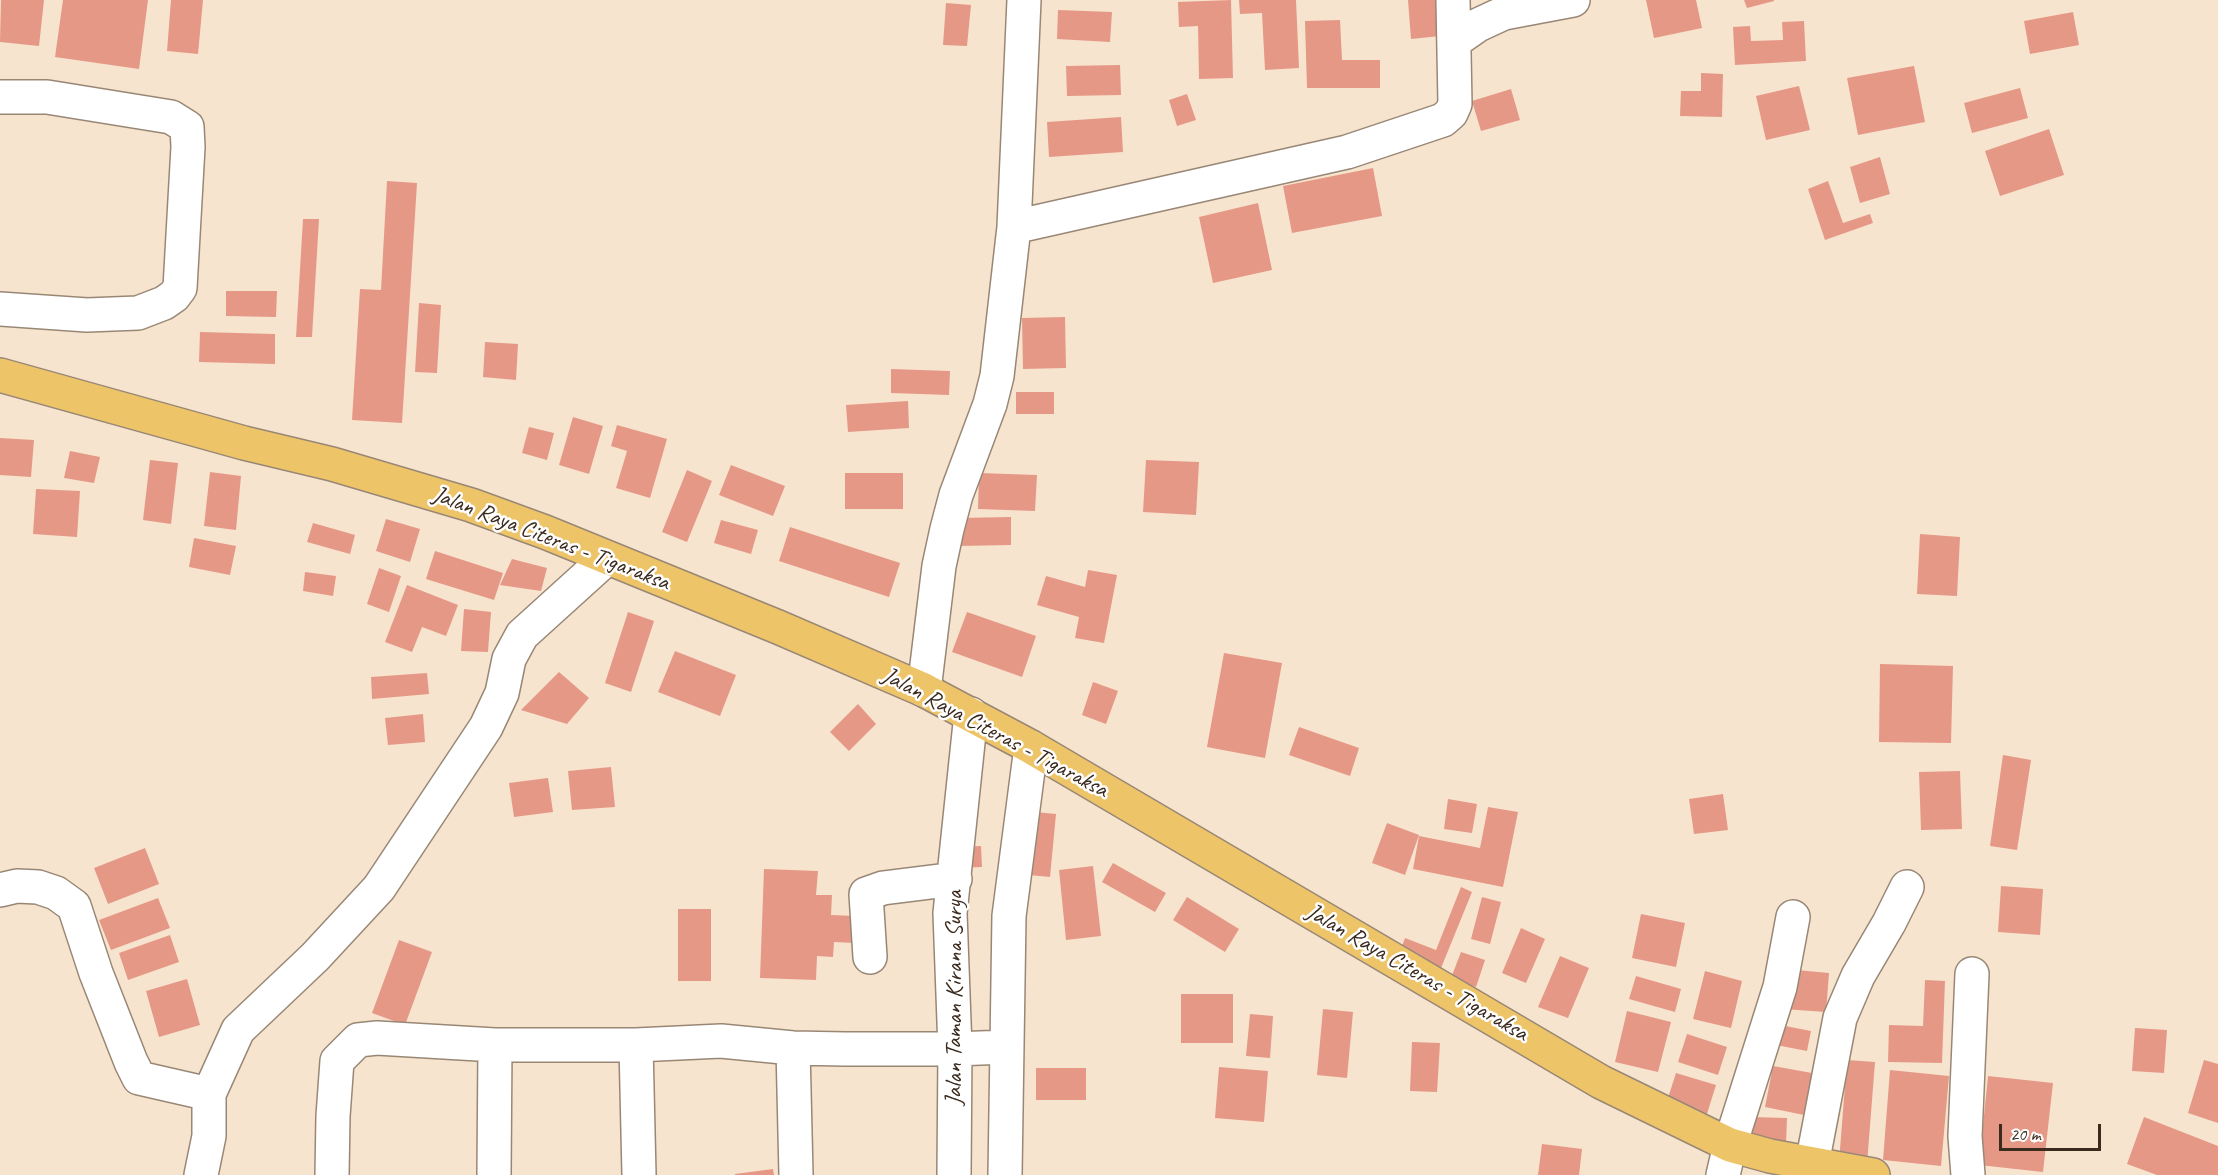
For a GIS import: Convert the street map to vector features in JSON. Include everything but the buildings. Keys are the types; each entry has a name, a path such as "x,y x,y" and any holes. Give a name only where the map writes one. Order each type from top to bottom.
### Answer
{"main road":[{"name":"Jalan Raya Citeras - Tigaraksa","path":"0,375 244,443 332,464 471,505 778,627 924,690 1031,747 1601,1082 1726,1160 1812,1164 1873,1175"}],"street":[{"path":"924,690 939,566 947,529 956,495 990,404 997,376 1014,227 1024,0"},
{"path":"1014,227 1347,152 1443,120 1451,113 1455,104 1453,0"},
{"path":"1455,41 1504,13 1574,0"},
{"path":"0,97 47,97 171,117 187,127 188,147 180,288 174,296 164,303 138,313 87,315 0,309"},
{"path":"201,1175 209,1136 209,1094 238,1030 315,957 379,888 486,727 502,693 509,659 522,635 607,558"},
{"name":"Jalan Taman Kirana Surya","path":"954,1175 955,1049 950,913 971,714"},
{"path":"1005,1175 1009,916 1031,747"},
{"path":"870,957 866,894 883,888 955,879"},
{"path":"0,890 16,886 38,887 56,893 74,906 96,973 131,1062 140,1078 209,1094"},
{"path":"1812,1164 1839,1018 1858,976 1908,887"},
{"path":"1726,1160 1780,987 1793,917"},
{"path":"1968,1175 1965,1124 1971,974"},
{"path":"332,1175 337,1061 358,1040 377,1038 495,1045 636,1045 721,1041 793,1048 1006,1047"},
{"path":"494,1175 495,1045"},
{"path":"636,1045 639,1175"},
{"path":"793,1048 796,1175"}]}
